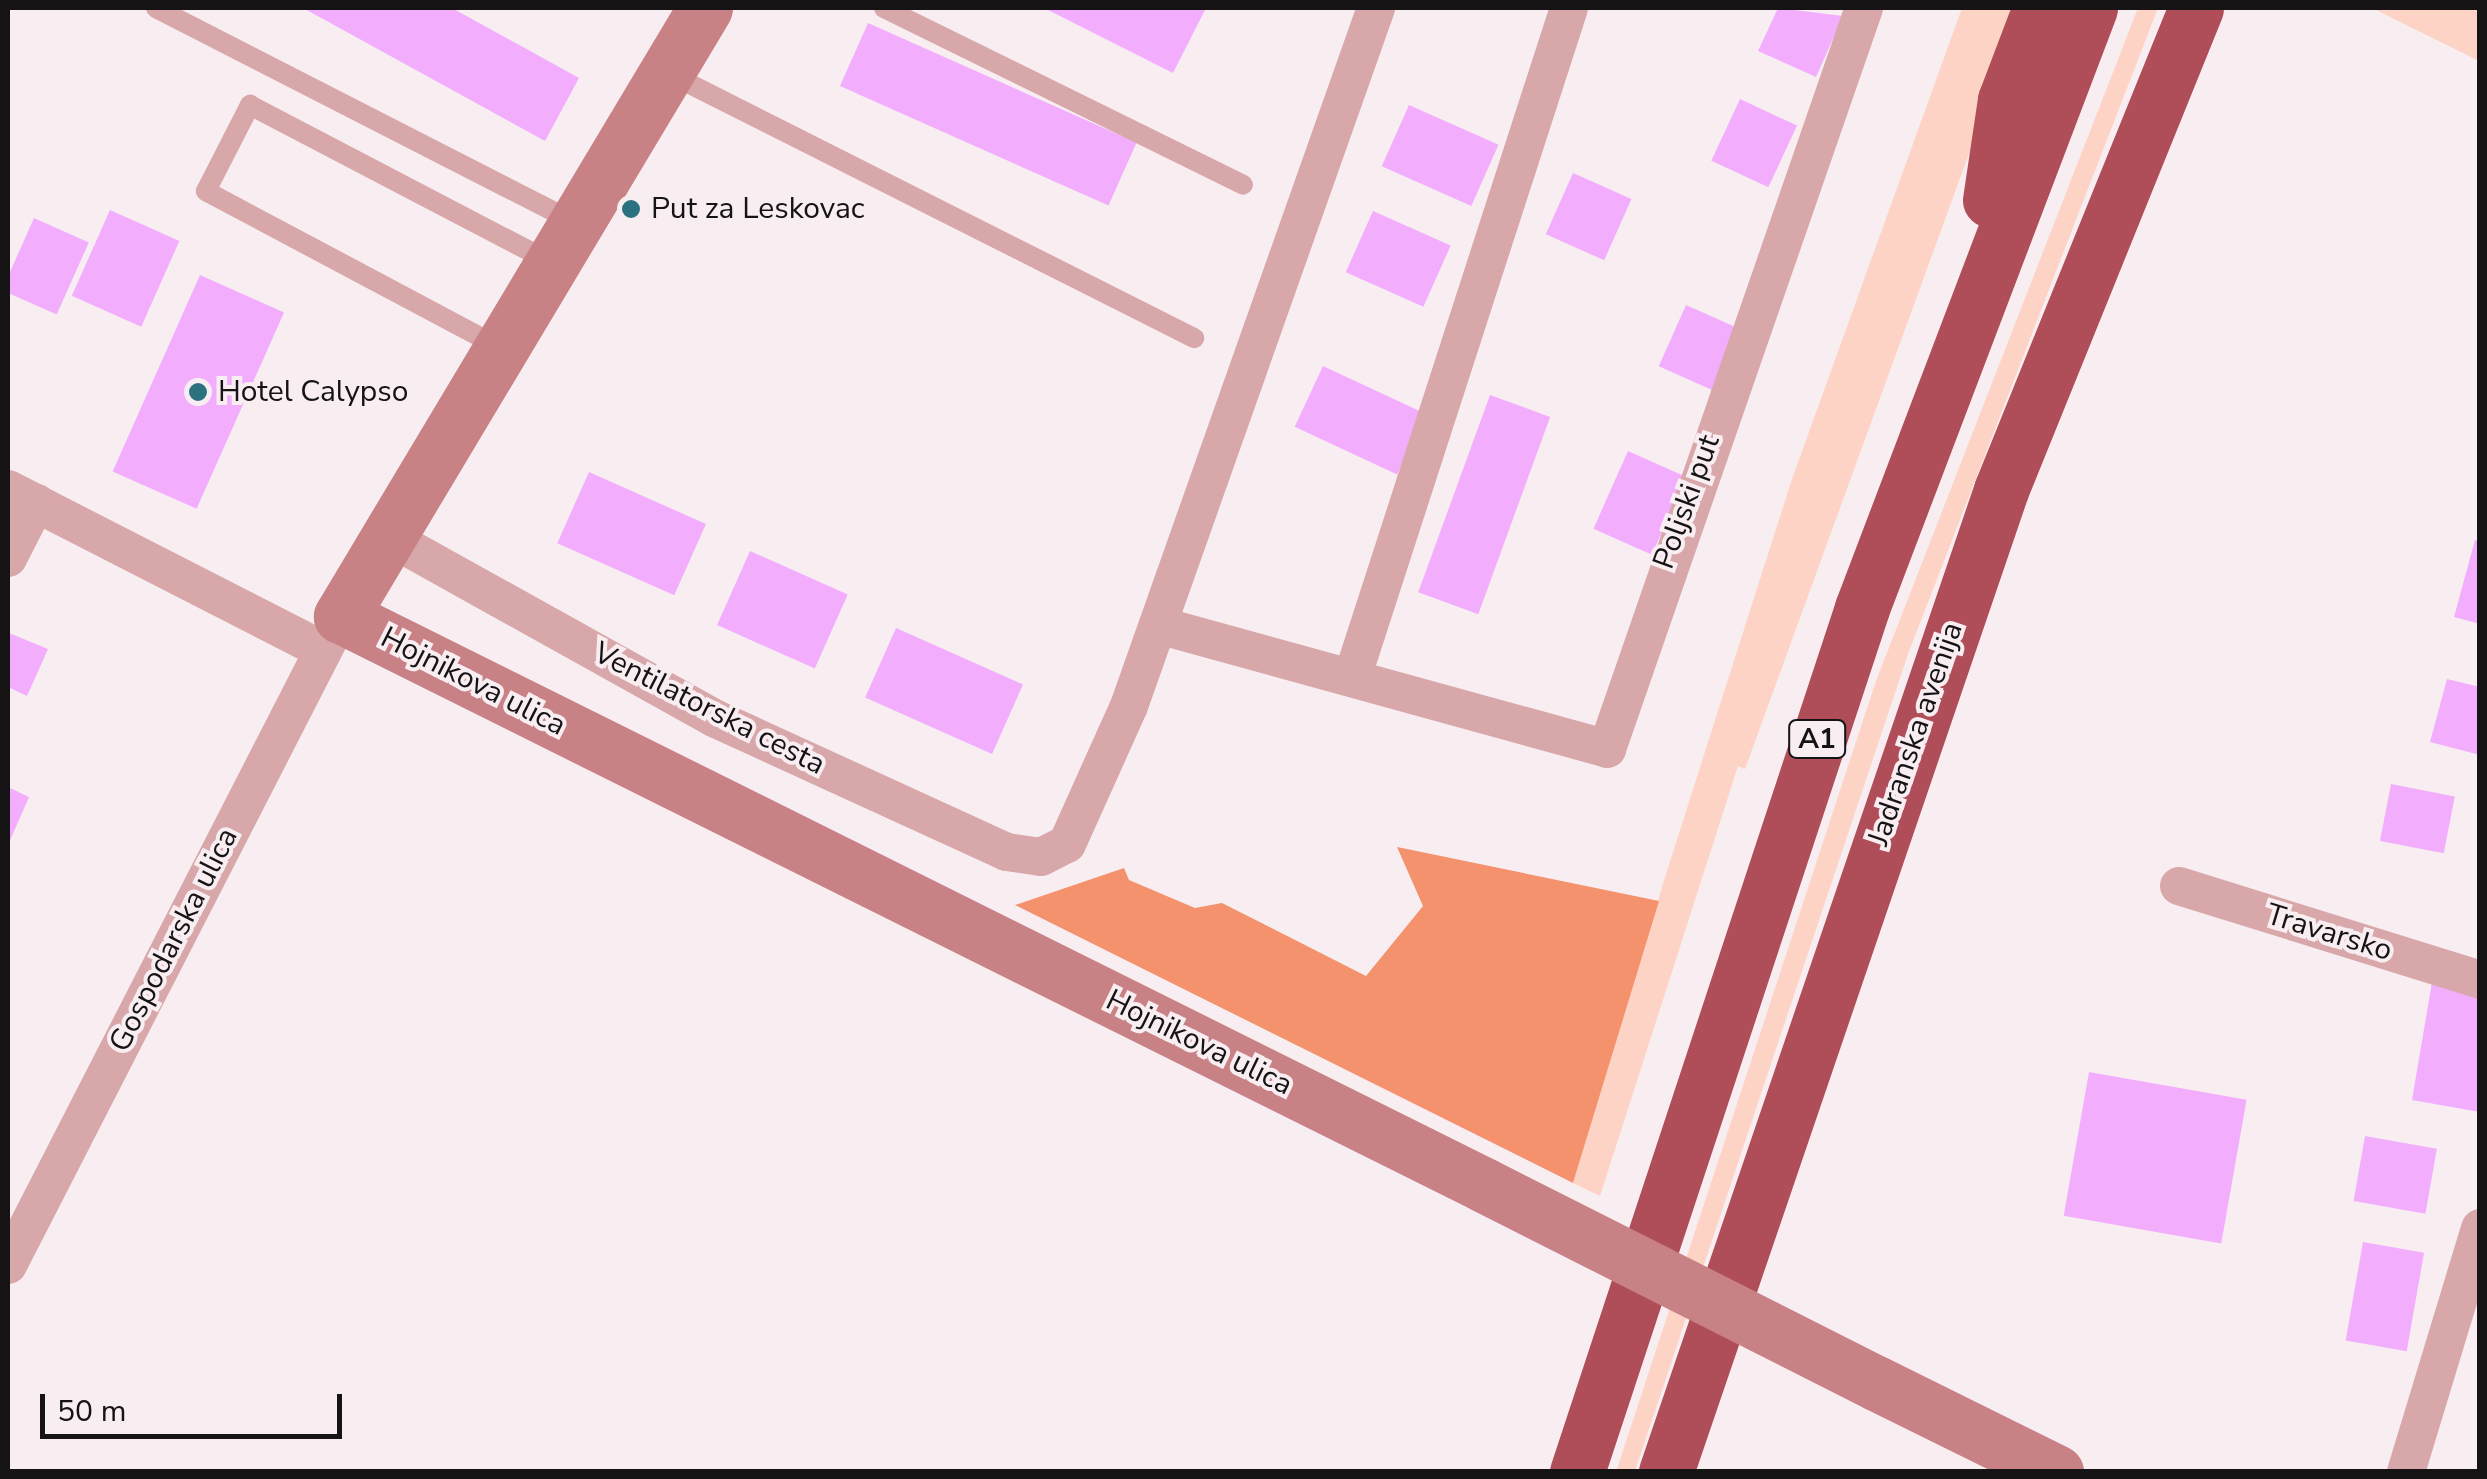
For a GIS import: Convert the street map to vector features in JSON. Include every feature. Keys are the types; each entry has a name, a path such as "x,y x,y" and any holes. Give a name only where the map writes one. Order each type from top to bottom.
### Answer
{"highway":[{"path":"1978,287 2004,100 2040,8"},
{"name":"A1","path":"1577,1472 1764,893 1978,287 2090,8"},
{"name":"Jadranska avenija","path":"1666,1472 2001,490 2196,8"}],"main road":[{"path":"332,633 663,71 705,8"},
{"name":"Hojnikova ulica","path":"332,633 1484,1186 2056,1472"}],"street":[{"path":"1158,625 1376,8"},
{"path":"1352,678 1569,8"},
{"name":"Poljski put","path":"1158,625 1607,749 1864,8"},
{"path":"8,558 22,496"},
{"name":"Hojnikova ulica","path":"22,496 332,633"},
{"name":"Ventilatorska cesta","path":"387,536 716,719 1006,852 1041,857 1067,844 1158,625"},
{"name":"Gospodarska ulica","path":"8,1265 332,633"},
{"name":"Travarsko","path":"2179,886 2480,980"},
{"path":"2406,1472 2480,1228"}],"lane":[{"path":"156,8 562,242"},
{"path":"884,8 1243,185"},
{"path":"663,71 1194,338"},
{"path":"499,347 206,191 250,105 562,242"}],"shaded area":[{"path":"1962,8 2022,8 1745,769 1738,766 1600,1196 1573,1183 1666,874 1792,479"},
{"path":"2138,8 2158,8 1908,654 1635,1471 1616,1472 1876,681"},
{"path":"2372,8 2479,8 2479,61"},
{"path":"1397,847 1659,901 1573,1183 1015,905 1124,868 1129,880 1195,908 1222,903 1366,976 1423,906"}],"building":[{"path":"303,8 452,8 579,78 545,141"},
{"path":"1044,8 1206,8 1173,73"},
{"path":"1778,8 1843,16 1816,77 1758,51"},
{"path":"868,23 1137,143 1109,206 840,86"},
{"path":"1740,99 1797,126 1768,187 1711,161"},
{"path":"1409,105 1499,145 1471,206 1382,166"},
{"path":"1573,173 1631,199 1604,260 1546,234"},
{"path":"110,210 179,241 141,327 72,296"},
{"path":"1373,211 1451,246 1423,307 1346,272"},
{"path":"34,218 89,242 57,315 8,293 8,276"},
{"name":"Hotel Calypso","path":"200,275 284,312 197,509 113,471"},
{"path":"1686,305 1742,330 1714,391 1659,366"},
{"path":"1323,366 1425,414 1397,474 1295,427"},
{"path":"1490,395 1550,417 1478,614 1418,592"},
{"path":"1628,451 1686,477 1652,555 1593,529"},
{"path":"589,472 706,524 674,595 557,543"},
{"path":"2475,540 2480,541 2480,624 2454,617"},
{"path":"750,551 848,595 815,669 717,625"},
{"path":"896,628 1023,685 992,754 865,697"},
{"path":"9,633 48,649 27,696 8,687"},
{"path":"2447,679 2480,687 2480,755 2430,742"},
{"path":"2391,784 2455,796 2444,853 2380,841"},
{"path":"8,787 29,797 8,845"},
{"path":"2432,982 2480,991 2480,1112 2412,1100"},
{"path":"2089,1072 2247,1100 2221,1244 2064,1216"},
{"path":"2365,1136 2437,1149 2425,1214 2354,1201"},
{"path":"2363,1242 2424,1253 2407,1351 2346,1340"}],"place":[{"name":"Put za Leskovac","path":"631,209"},
{"name":"Hotel Calypso","path":"198,392"}]}
